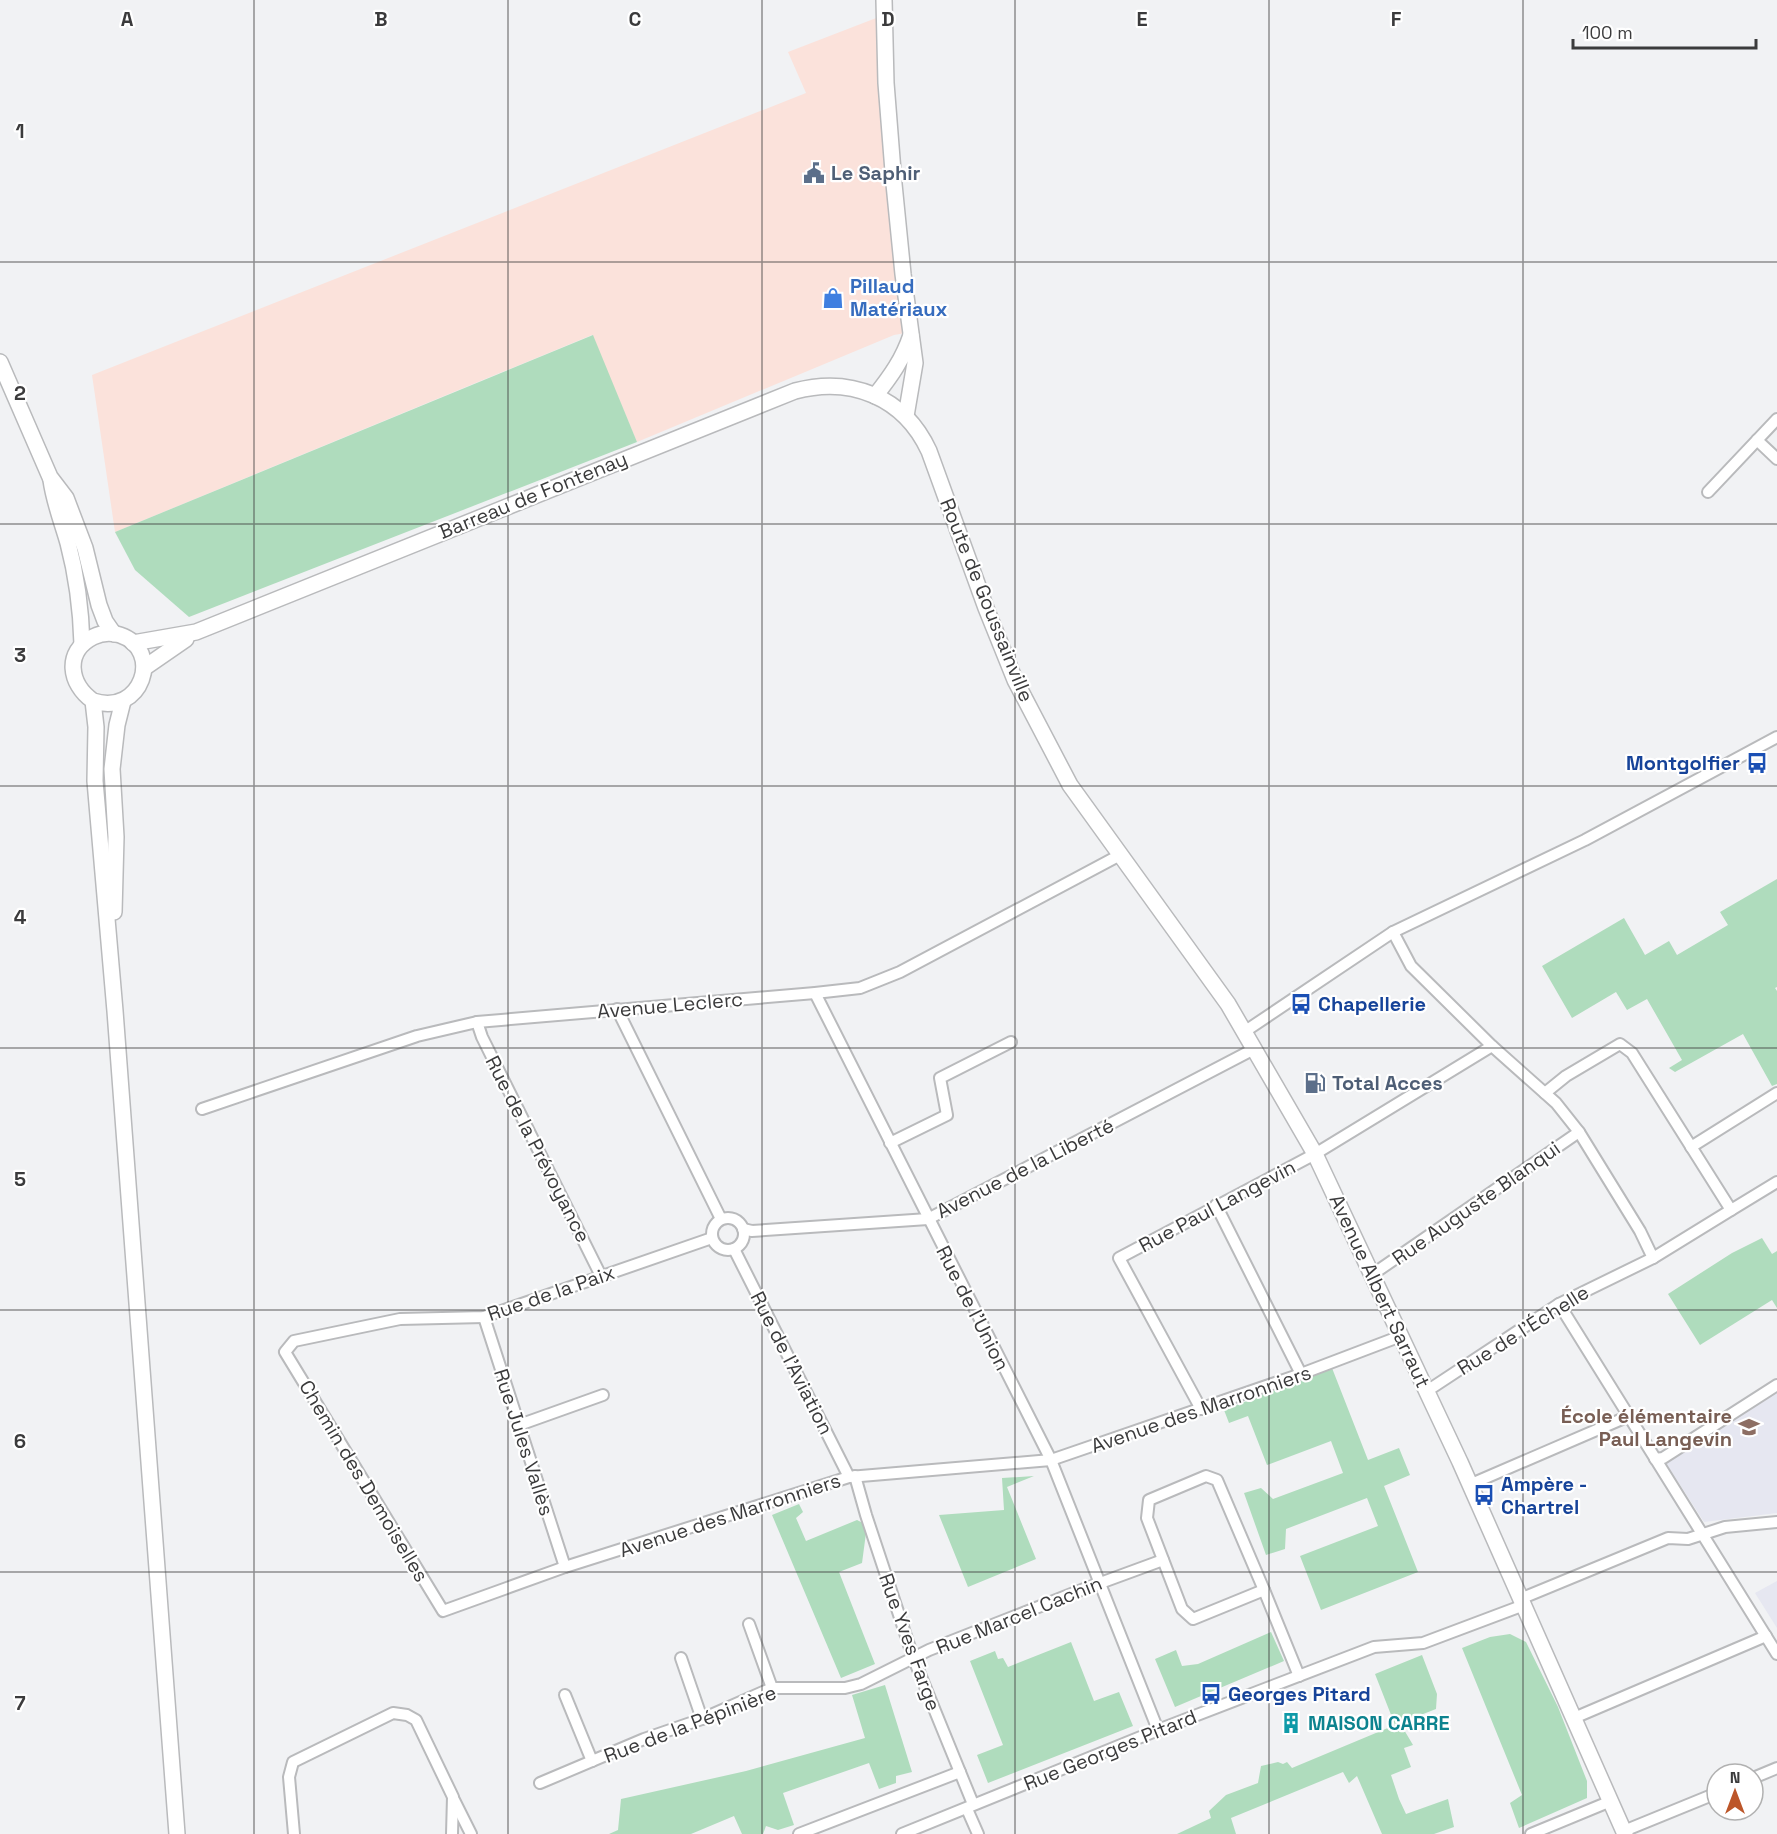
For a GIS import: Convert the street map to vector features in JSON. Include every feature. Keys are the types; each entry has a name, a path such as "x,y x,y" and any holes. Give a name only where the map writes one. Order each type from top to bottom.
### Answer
{"street":[{"path":"884,0 886,83 894,184 915,363 906,416"},
{"path":"875,396 904,357 912,332"},
{"path":"0,362 50,477 66,498 85,548 99,605 105,621 114,634"},
{"name":"Barreau de Fontenay","path":"133,643 196,632 772,398 813,386 858,389 875,396"},
{"name":"Route de Goussainville","path":"875,396 906,416 922,436 1015,680 1070,785"},
{"path":"1708,492 1777,419"},
{"path":"1757,440 1777,459"},
{"path":"50,477 54,502 68,542 80,599 82,644 74,661 74,680 93,701 108,704 129,698 138,688 144,668 141,655 133,643 121,635 114,634 97,635 82,644"},
{"name":"Barreau de Fontenay","path":"144,668 196,632"},
{"path":"93,701 96,727 95,781 115,1011 177,1834"},
{"path":"115,1011 116,837 112,769 117,725 123,701"},
{"path":"1244,1032 1394,932 1586,840 1777,737"},
{"name":"Avenue Albert Sarraut","path":"1070,785 1228,1004 1315,1154 1427,1392 1625,1833"},
{"name":"Avenue Leclerc","path":"202,1109 417,1036 477,1022 860,988 900,972 1120,855"},
{"path":"1394,932 1411,966 1492,1046 1556,1103 1579,1132 1640,1231 1653,1258"},
{"name":"Rue de l'Union","path":"815,993 1051,1461 1158,1730"},
{"path":"617,1009 722,1219"},
{"name":"Rue de la Prévoyance","path":"477,1022 487,1047 601,1276"},
{"path":"890,1143 947,1115 940,1078 1011,1042"},
{"path":"1545,1093 1566,1076 1620,1044 1632,1053 1731,1210"},
{"name":"Rue Paul Langevin","path":"1201,1409 1119,1258 1315,1154 1492,1046"},
{"name":"Avenue de la Liberté","path":"743,1229 752,1232 928,1219 1254,1049"},
{"path":"1691,1147 1777,1093"},
{"name":"Rue Auguste Blanqui","path":"1373,1274 1579,1132"},
{"name":"Rue de l'Échelle","path":"1427,1392 1559,1304 1653,1258 1777,1182"},
{"path":"1216,1205 1301,1374"},
{"path":"722,1219 737,1221 743,1229 742,1243 734,1249 718,1248 712,1238 714,1225 722,1219"},
{"name":"Rue de la Paix","path":"285,1352 294,1341 400,1319 484,1317 712,1238"},
{"name":"Rue de l'Aviation","path":"734,1249 852,1476"},
{"path":"1559,1304 1777,1654"},
{"name":"Rue Jules Vallès","path":"484,1317 565,1567"},
{"name":"Avenue des Marronniers","path":"443,1611 565,1567 852,1476 1051,1461 1301,1374 1401,1336"},
{"name":"Chemin des Demoiselles","path":"285,1352 443,1611"},
{"path":"1655,1459 1663,1458 1777,1385"},
{"path":"519,1425 603,1395"},
{"path":"1469,1485 1629,1416"},
{"name":"Rue Yves Farge","path":"852,1476 913,1657 960,1772 978,1834"},
{"path":"1264,1590 1193,1619 1182,1610 1147,1518 1149,1500 1206,1476 1217,1480 1264,1590 1299,1676"},
{"name":"Rue Georges Pitard","path":"902,1834 1158,1730 1374,1647 1423,1643 1437,1639 1668,1538 1688,1539 1712,1530 1777,1522"},
{"name":"Rue Marcel Cachin","path":"845,1688 861,1684 913,1657 1163,1560"},
{"path":"749,1624 772,1688"},
{"path":"1574,1718 1766,1636"},
{"path":"681,1658 702,1719"},
{"name":"Rue de la Pépinière","path":"540,1783 644,1739 702,1719 772,1688 845,1688"},
{"path":"565,1695 592,1761"},
{"path":"294,1834 290,1777 293,1762 393,1713 407,1715 417,1720 471,1834"},
{"path":"799,1834 960,1772"},
{"path":"452,1834 453,1797"},
{"path":"1625,1833 1705,1798"},
{"path":"1531,1834 1611,1801"}],"shaded area":[{"path":"884,15 912,332 894,335 637,442 592,335 115,532 92,375 806,93 788,52"},
{"name":"École élémentaire Paul Langevin","path":"1777,1391 1777,1513 1704,1522 1666,1463"},
{"path":"1777,1581 1777,1628 1755,1593"}],"green space":[{"path":"593,335 637,442 189,617 135,570 115,532"},
{"path":"1777,879 1777,987 1775,988 1777,991 1777,1084 1772,1086 1743,1034 1675,1072 1669,1068 1682,1060 1647,999 1627,1010 1616,992 1572,1018 1542,966 1624,918 1645,955 1669,941 1677,955 1728,925 1720,912"},
{"path":"1762,1238 1772,1254 1777,1251 1777,1308 1772,1300 1700,1345 1668,1294 1732,1253"},
{"path":"1332,1368 1368,1460 1399,1448 1410,1475 1384,1486 1418,1572 1321,1610 1300,1556 1378,1526 1367,1498 1286,1529 1285,1549 1266,1555 1244,1493 1261,1488 1273,1499 1343,1473 1331,1441 1267,1465 1248,1416 1229,1423 1224,1410"},
{"path":"1034,1476 1007,1487 1036,1559 968,1587 939,1515 1004,1510 1002,1478"},
{"path":"799,1504 803,1512 796,1518 806,1541 857,1520 863,1523 866,1533 862,1563 839,1572 875,1664 841,1678 772,1515"},
{"path":"1271,1632 1284,1661 1175,1707 1155,1659 1176,1650 1182,1666 1198,1664"},
{"path":"1510,1634 1526,1642 1558,1707 1587,1781 1587,1798 1519,1828 1510,1803 1522,1795 1462,1648 1490,1637"},
{"path":"1071,1642 1094,1701 1119,1692 1133,1726 988,1783 977,1755 1003,1745 970,1661 995,1651 998,1659 1003,1658 1008,1667"},
{"path":"1422,1655 1437,1694 1436,1709 1400,1723 1413,1745 1404,1748 1411,1767 1391,1775 1406,1814 1448,1799 1454,1827 1434,1834 1382,1834 1357,1776 1349,1783 1343,1772 1231,1818 1236,1834 1177,1834 1211,1818 1209,1811 1226,1795 1258,1783 1261,1766 1287,1762 1292,1768 1395,1725 1375,1674"},
{"path":"885,1685 912,1772 896,1776 896,1783 879,1789 869,1763 783,1793 794,1825 778,1830 766,1826 763,1834 742,1834 734,1816 691,1834 609,1834 618,1830 621,1799 746,1771 865,1738 852,1695"}],"place":[{"name":"Le Saphir","path":"814,173"},
{"name":"Pillaud Matériaux","path":"833,298"},
{"name":"Montgolfier","path":"1757,763"},
{"name":"Chapellerie","path":"1301,1004"},
{"name":"Total Acces","path":"1315,1083"},
{"name":"École élémentaire Paul Langevin","path":"1749,1427"},
{"name":"Ampère - Chartrel","path":"1484,1495"},
{"name":"Georges Pitard","path":"1211,1694"},
{"name":"MAISON CARRE","path":"1291,1723"}]}
